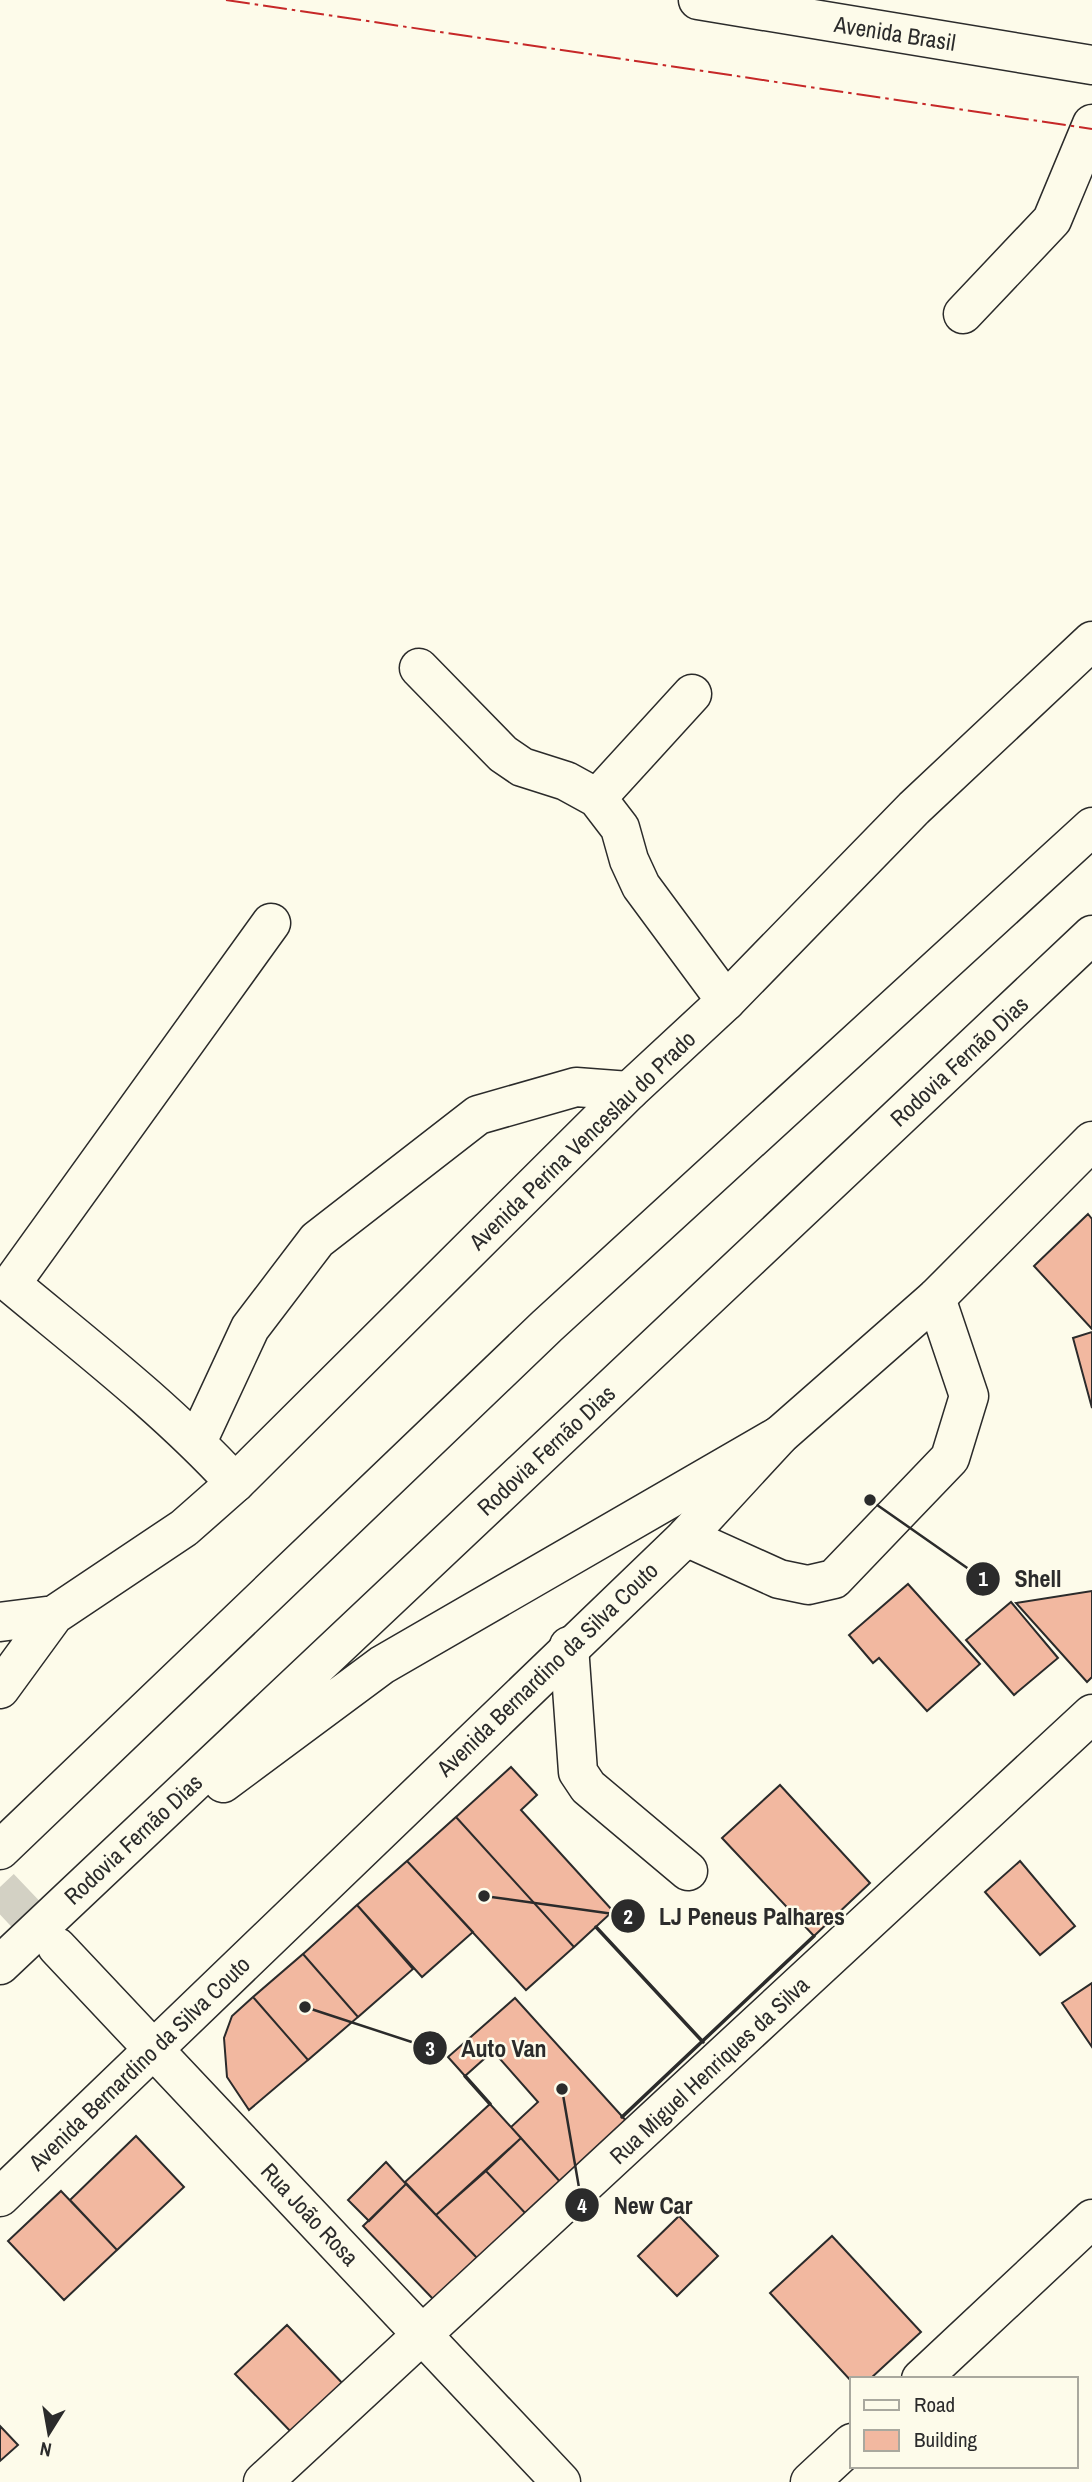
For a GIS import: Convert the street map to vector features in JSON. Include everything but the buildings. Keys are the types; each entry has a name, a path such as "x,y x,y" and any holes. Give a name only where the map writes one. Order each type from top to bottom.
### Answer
{"main road":[{"name":"Avenida Brasil","path":"698,0 1092,65"},
{"path":"963,314 1052,220 1092,124"},
{"name":"Avenida Perina Venceslau do Prado","path":"0,1689 54,1615 184,1528 235,1483 629,1091 726,1001 914,808 1092,641"},
{"path":"419,668 503,754 522,767 566,782 597,799 620,828 629,860 642,886 726,1001"},
{"path":"597,799 692,694"},
{"path":"0,1850 547,1326 1092,827"},
{"path":"235,1483 197,1442 11,1284 271,923"},
{"name":"Rodovia Fernão Dias","path":"0,1965 1092,935"},
{"path":"197,1442 250,1328 317,1240 478,1115 576,1087 629,1091"},
{"name":"Avenida Bernardino da Silva Couto","path":"0,2197 569,1646 686,1537 780,1435 936,1298 1090,1154"},
{"path":"686,1537 779,1578 808,1585 834,1579 950,1458 958,1440 969,1396 936,1298"},
{"path":"78,1891 382,1665 780,1435"},
{"name":"Avenida Perina Venceslau do Prado","path":"0,1622 54,1615"},
{"path":"569,1646 578,1772 588,1787 688,1871"},
{"name":"Rua Miguel Henriques da Silva","path":"263,2482 1092,1714"},
{"name":"Rua João Rosa","path":"57,1947 561,2482"},
{"path":"923,2377 1092,2219"},
{"path":"810,2482 850,2445"}],"tunnel":[{"path":"0,1887 57,1947"}],"wall":[{"path":"596,1927 703,2042"},
{"path":"622,2117 814,1936"},
{"path":"465,2076 490,2104"}],"power":[{"path":"226,0 1092,129"}],"place":[{"name":"Shell","path":"870,1500"},
{"name":"LJ Peneus Palhares","path":"484,1896"},
{"name":"Auto Van","path":"305,2007"},
{"name":"New Car","path":"562,2089"}]}
